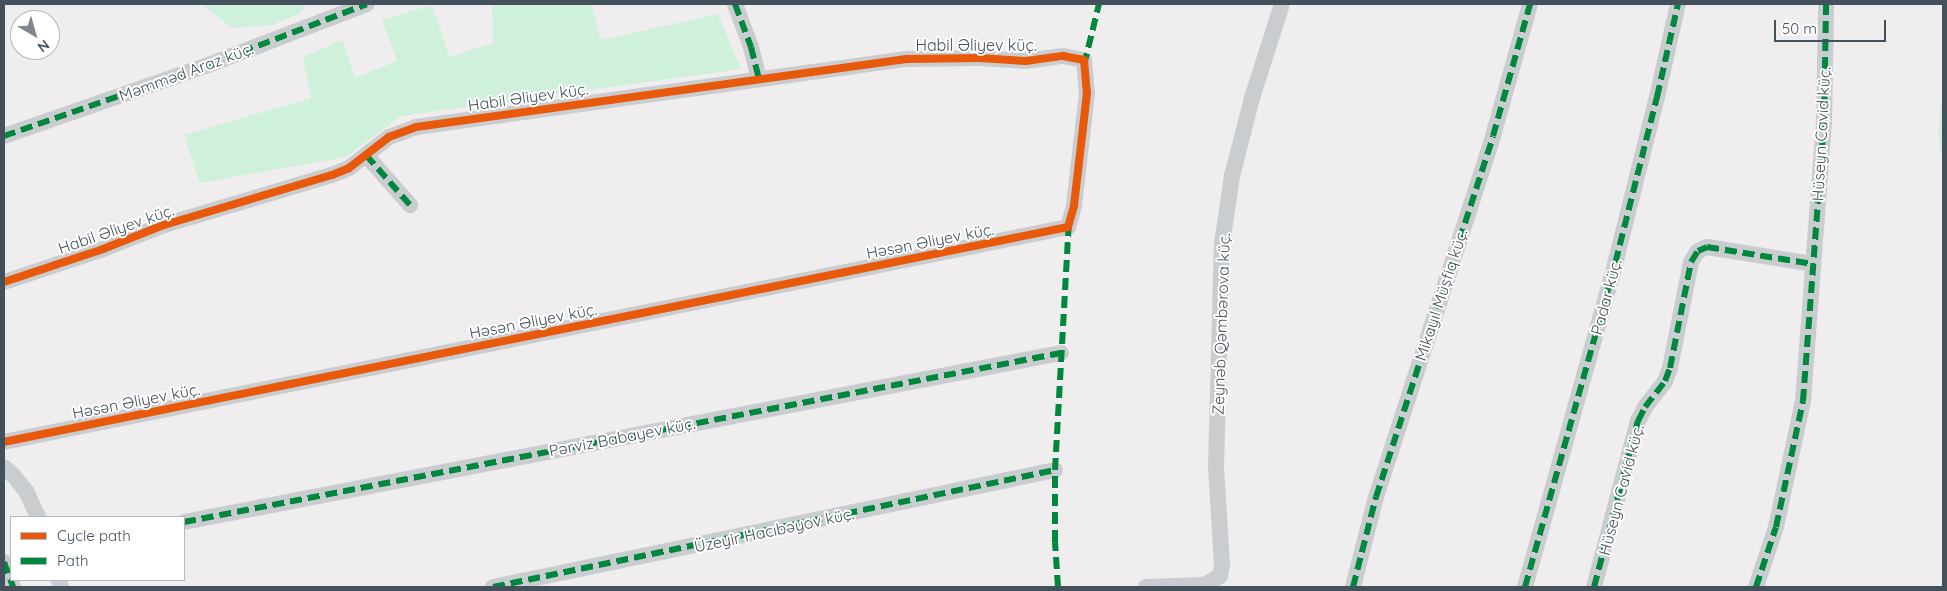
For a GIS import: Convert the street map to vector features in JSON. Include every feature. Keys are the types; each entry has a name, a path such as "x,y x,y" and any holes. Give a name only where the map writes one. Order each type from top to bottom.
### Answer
{"street":[{"name":"Məmməd Araz küç.","path":"4,136 208,65 367,4"},
{"path":"735,4 751,47 759,79"},
{"name":"Zeynəb Qəmbərova küç.","path":"1146,587 1204,585 1220,576 1222,565 1216,468 1222,244 1232,176 1248,115 1282,4"},
{"name":"Mikayıl Müşfiq küç.","path":"1353,587 1376,497 1493,136 1530,4"},
{"name":"Padar küç.","path":"1525,587 1613,270 1657,97 1678,4"},
{"name":"Hüseyn Cavid küç.","path":"1756,587 1776,527 1803,401 1824,122 1826,4"},
{"name":"Habil Əliyev küç.","path":"4,282 103,249 164,225 332,176 349,168 389,138 416,127 908,59 979,58 1026,61 1063,56 1084,60 1087,93 1074,206 1068,227"},
{"path":"366,155 410,205"},
{"name":"Həsən Əliyev küç.","path":"4,442 1068,227"},
{"name":"Hüseyn Cavid küç.","path":"1594,587 1638,421 1645,407 1665,381 1670,368 1691,262 1698,251 1708,246 1813,264"},
{"name":"Pərviz Babayev küç.","path":"185,522 1061,353"},
{"path":"4,467 26,491 38,516"},
{"name":"Üzeyir Hacıbəyov küç.","path":"493,587 1056,470"},
{"path":"4,565 10,580"}],"green space":[{"path":"200,4 306,4 301,13 272,25 233,28"},
{"path":"498,4 591,4 601,40 718,14 741,69 401,116 346,157 200,183 184,135 311,98 303,57 343,40 355,78 397,61 382,20 432,5 450,57 493,43 492,6"},
{"path":"1943,89 1943,163 1938,134"}],"marked path":[{"path":"4,136 208,65 367,4"},
{"path":"735,4 751,47 759,79"},
{"path":"1084,65 1099,4"},
{"path":"1353,587 1376,497 1493,136 1530,4"},
{"path":"1525,587 1611,280 1657,97 1678,4"},
{"path":"1756,587 1776,527 1803,401 1824,123 1826,4"},
{"path":"366,155 410,205"},
{"path":"1058,587 1055,542 1055,470 1069,223"},
{"path":"1594,587 1638,421 1645,407 1665,381 1670,368 1691,262 1698,251 1707,247 1813,264"},
{"path":"185,522 1061,353"},
{"path":"493,587 1055,470"},
{"path":"4,562 10,579"},
{"path":"11,581 13,587"}],"cycle path":[{"path":"4,282 103,249 164,225 332,175 349,168 389,137 416,127 908,59 979,58 1026,61 1063,56 1084,60 1087,93 1074,206 1068,227 4,442"}]}
